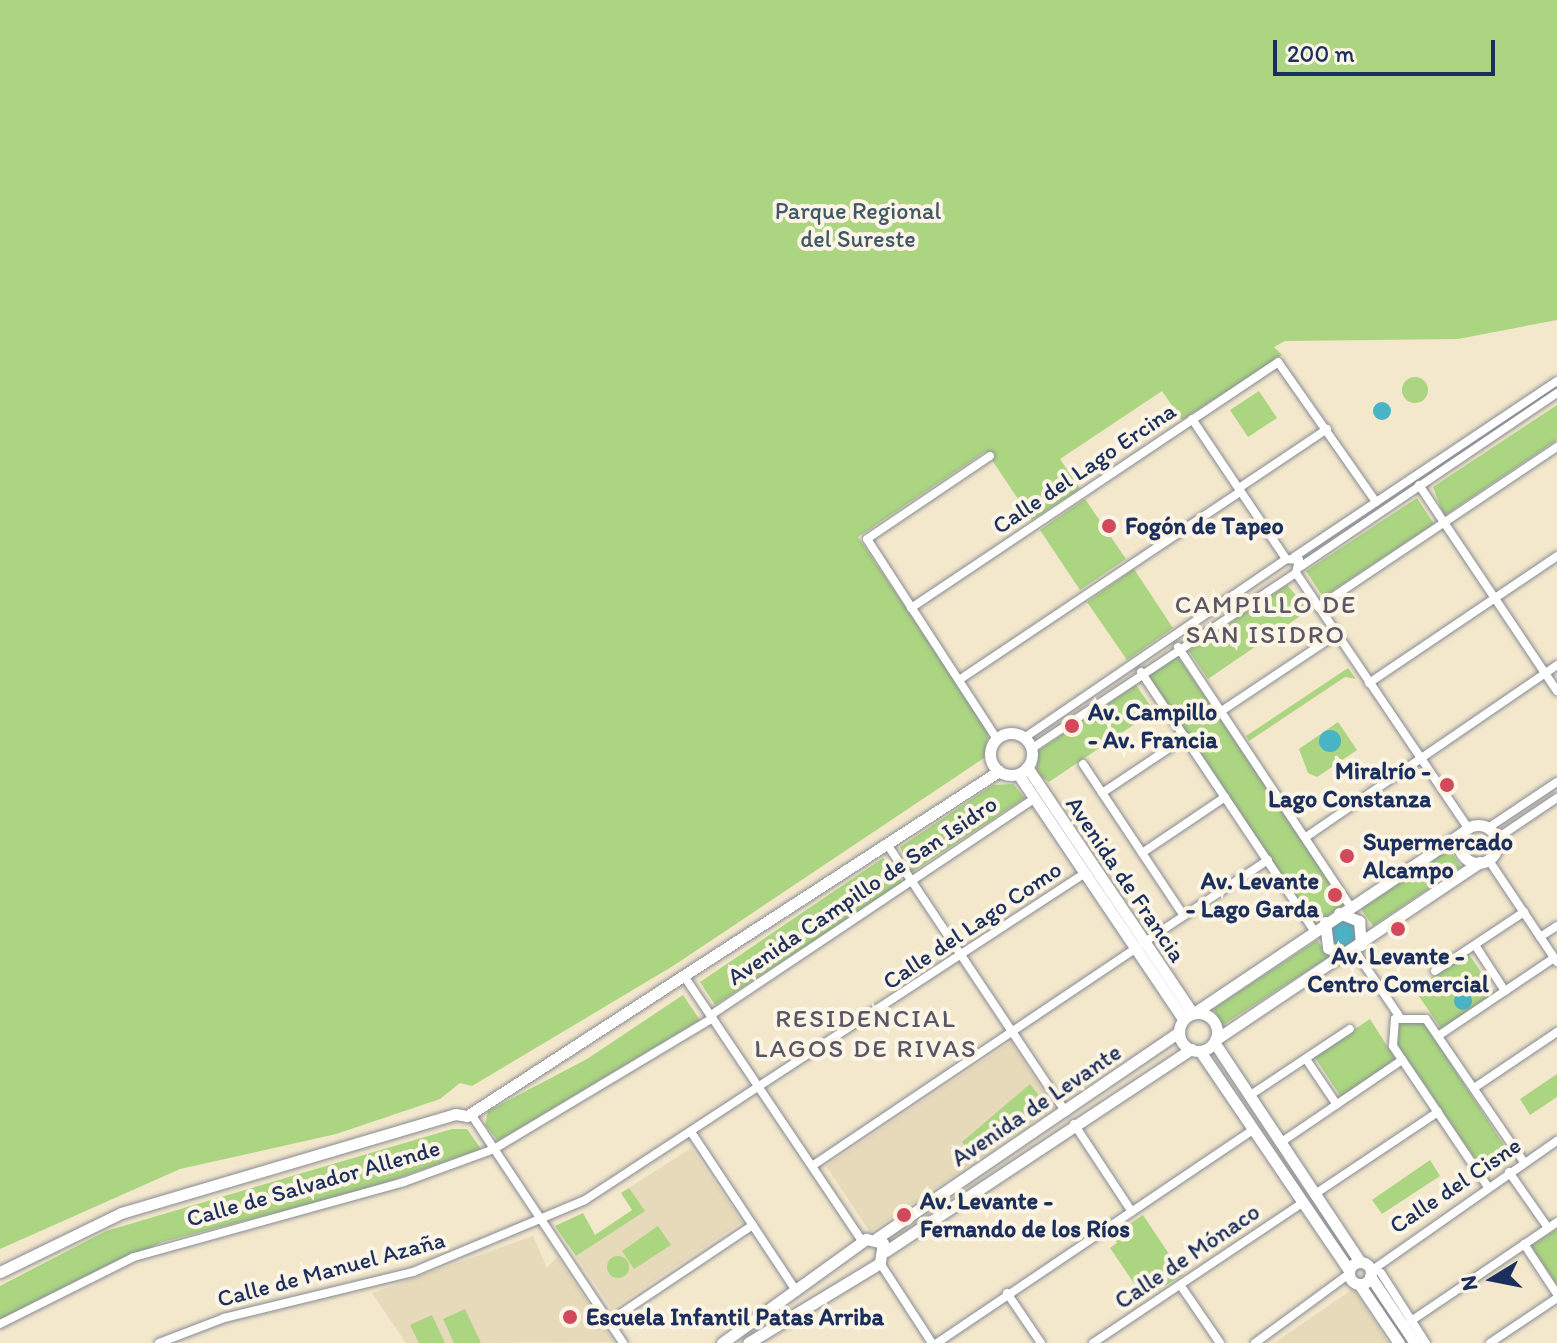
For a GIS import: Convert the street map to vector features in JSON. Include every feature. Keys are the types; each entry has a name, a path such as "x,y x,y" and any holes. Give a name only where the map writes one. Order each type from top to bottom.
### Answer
{"street":[{"name":"Calle del Lago Ercina","path":"911,608 1278,362 1327,429"},
{"path":"0,1272 121,1213 471,1114 686,979 999,771 1023,770 1028,744 1287,561 1557,381"},
{"path":"990,456 867,539 997,739 1028,744 1294,572 1557,393"},
{"path":"1192,419 1420,758 1465,831 1461,852 1484,861 1556,960 1438,1036"},
{"path":"959,680 1327,429 1376,502"},
{"path":"1318,607 1557,447"},
{"path":"1419,485 1557,691"},
{"path":"1369,683 1557,556"},
{"path":"1287,561 1294,572"},
{"path":"1220,712 1337,634"},
{"path":"1178,647 1306,837 1344,909 1359,921 1354,950 1399,1016"},
{"path":"1306,837 1557,665"},
{"path":"1141,672 1314,930"},
{"path":"1102,793 1186,737"},
{"path":"997,739 990,755 999,771"},
{"path":"1083,764 1184,916"},
{"name":"Avenida de Francia","path":"1023,770 1035,798 1085,873 1190,1015"},
{"name":"Avenida de Francia","path":"1023,770 1140,946"},
{"path":"1399,1343 1351,1279 1254,1129 1179,1032 1190,1015 1344,909 1465,831 1488,828 1557,782"},
{"path":"1142,853 1225,797"},
{"name":"Avenida Campillo de San Isidro","path":"712,1016 1035,798"},
{"path":"1195,1050 1214,1041 1354,950 1484,861 1496,839 1557,798"},
{"path":"1488,828 1496,839"},
{"path":"887,844 1066,1112"},
{"path":"812,1166 1268,860"},
{"name":"Calle del Lago Como","path":"761,1090 1085,873"},
{"path":"1435,971 1524,912"},
{"path":"1325,922 1328,948 1354,950"},
{"path":"1540,937 1557,926"},
{"path":"1475,945 1505,991"},
{"path":"686,979 812,1166 860,1246 867,1265"},
{"path":"1190,1015 1212,1018 1214,1041 1249,1096 1315,1194 1426,1343"},
{"name":"Calle de Salvador Allende","path":"0,1324 134,1257 362,1195 494,1149 712,1016"},
{"path":"1399,1016 1422,1016 1524,1162"},
{"path":"1399,1016 1390,1034 1402,1060 1488,1187"},
{"path":"1249,1096 1350,1029"},
{"name":"Avenida de Levante","path":"877,1238 1066,1112 1179,1032"},
{"path":"1474,1088 1557,1032"},
{"name":"Avenida de Levante","path":"886,1251 1074,1124 1195,1050"},
{"path":"1306,1059 1337,1105"},
{"path":"1280,1143 1402,1060"},
{"name":"Calle de Manuel Azaña","path":"159,1343 224,1318 413,1272 542,1221 693,1135 761,1090"},
{"path":"1315,1194 1438,1112"},
{"path":"471,1114 623,1343"},
{"path":"1074,1124 1132,1212"},
{"path":"880,1263 934,1343 1254,1129"},
{"path":"693,1135 797,1292"},
{"name":"Calle del Cisne","path":"1371,1268 1557,1141"},
{"path":"1509,1172 1548,1228"},
{"name":"Calle de Mónaco","path":"1093,1343 1183,1289 1304,1202"},
{"path":"1411,1321 1557,1222"},
{"path":"608,1322 753,1225"},
{"path":"722,1343 860,1246 877,1238 886,1251 880,1263"},
{"path":"1490,1343 1557,1296 1524,1244"},
{"path":"748,1343 867,1265 880,1263"},
{"path":"1255,1343 1371,1268"},
{"path":"1351,1279 1371,1268"},
{"path":"1371,1268 1415,1343"},
{"path":"1183,1289 1220,1343"},
{"path":"1007,1293 1041,1343"}],"shaded area":[{"path":"1011,1042 1054,1108 870,1232 826,1166"},
{"path":"691,1148 742,1222 612,1309 576,1256 644,1211 629,1188"},
{"path":"533,1236 547,1268 557,1257 614,1342 406,1343 372,1293"},
{"path":"1353,1289 1389,1343 1274,1343"}],"green space":[{"name":"Parque Regional del Sureste","path":"0,0 1557,0 1557,320 1458,339 1285,341 1274,347 1282,355 1182,420 1162,391 1060,459 1080,489 1032,520 986,451 858,537 989,731 984,758 673,966 472,1086 460,1083 440,1099 336,1134 180,1169 0,1249"},
{"path":"1415,377 1424,381 1428,390 1424,399 1415,403 1406,399 1402,390 1406,381"},
{"path":"1259,391 1277,418 1248,437 1230,410"},
{"path":"1557,405 1557,440 1444,516 1433,487"},
{"path":"1417,498 1434,524 1323,597 1306,571"},
{"path":"1085,499 1126,559 1080,590 1040,530"},
{"path":"1134,569 1173,628 1127,660 1087,602"},
{"path":"1287,585 1309,610 1208,679 1189,651"},
{"path":"1177,655 1346,904 1313,925 1147,675"},
{"path":"1348,668 1356,679 1345,677 1249,741 1246,736"},
{"path":"1136,685 1154,711 1049,782 1036,773 1038,751"},
{"path":"1338,722 1357,750 1317,777 1308,773 1299,749"},
{"path":"1013,784 1025,798 911,873 900,847 993,785"},
{"path":"1449,849 1461,867 1373,926 1361,909"},
{"path":"883,858 903,883 715,1005 700,982"},
{"path":"1317,940 1329,957 1223,1025 1213,1009"},
{"path":"1468,953 1496,994 1442,1030 1414,989"},
{"path":"683,995 700,1020 498,1141 485,1125 488,1111 587,1059"},
{"path":"1370,1019 1396,1060 1341,1097 1314,1056"},
{"path":"1400,1022 1424,1023 1513,1159 1487,1176 1397,1044"},
{"path":"1557,1074 1557,1097 1530,1115 1520,1099"},
{"path":"1030,1084 1043,1101 974,1158 962,1142"},
{"path":"452,1129 467,1129 481,1149 364,1190 162,1242 0,1321 0,1286 106,1231"},
{"path":"1430,1160 1440,1176 1382,1214 1372,1200"},
{"path":"629,1188 645,1211 576,1256 555,1226 583,1213 595,1235 632,1210 621,1193"},
{"path":"1143,1215 1183,1275 1144,1298 1110,1248 1117,1243 1113,1235"},
{"path":"658,1226 671,1245 634,1269 622,1251"},
{"path":"1557,1229 1557,1285 1531,1246"},
{"path":"614,1256 622,1256 629,1267 622,1278 614,1278 607,1271 607,1263"},
{"path":"465,1309 481,1343 454,1343 443,1319"},
{"path":"432,1315 445,1343 419,1343 410,1325"}],"water":[{"path":"1382,402 1391,411 1382,420 1373,411"},
{"path":"1330,730 1338,733 1341,741 1338,749 1330,752 1322,749 1319,741 1322,733"},
{"path":"1344,921 1353,925 1357,934 1353,943 1344,947 1335,943 1331,934 1335,925"},
{"path":"1459,992 1467,992 1472,1001 1470,1008 1459,1010 1454,1005 1454,997"}],"place":[{"name":"Fogón de Tapeo","path":"1109,526"},
{"name":"Av. Campillo - Av. Francia","path":"1072,726"},
{"name":"Miralrío - Lago Constanza","path":"1447,785"},
{"name":"Supermercado Alcampo","path":"1347,856"},
{"name":"Av. Levante - Lago Garda","path":"1335,895"},
{"name":"Av. Levante - Centro Comercial","path":"1398,929"},
{"name":"Av. Levante - Fernando de los Ríos","path":"904,1215"},
{"name":"Escuela Infantil Patas Arriba","path":"570,1317"}],"district":[{"name":"CAMPILLO DE SAN ISIDRO","path":"1266,620"},
{"name":"RESIDENCIAL LAGOS DE RIVAS","path":"866,1034"}]}
